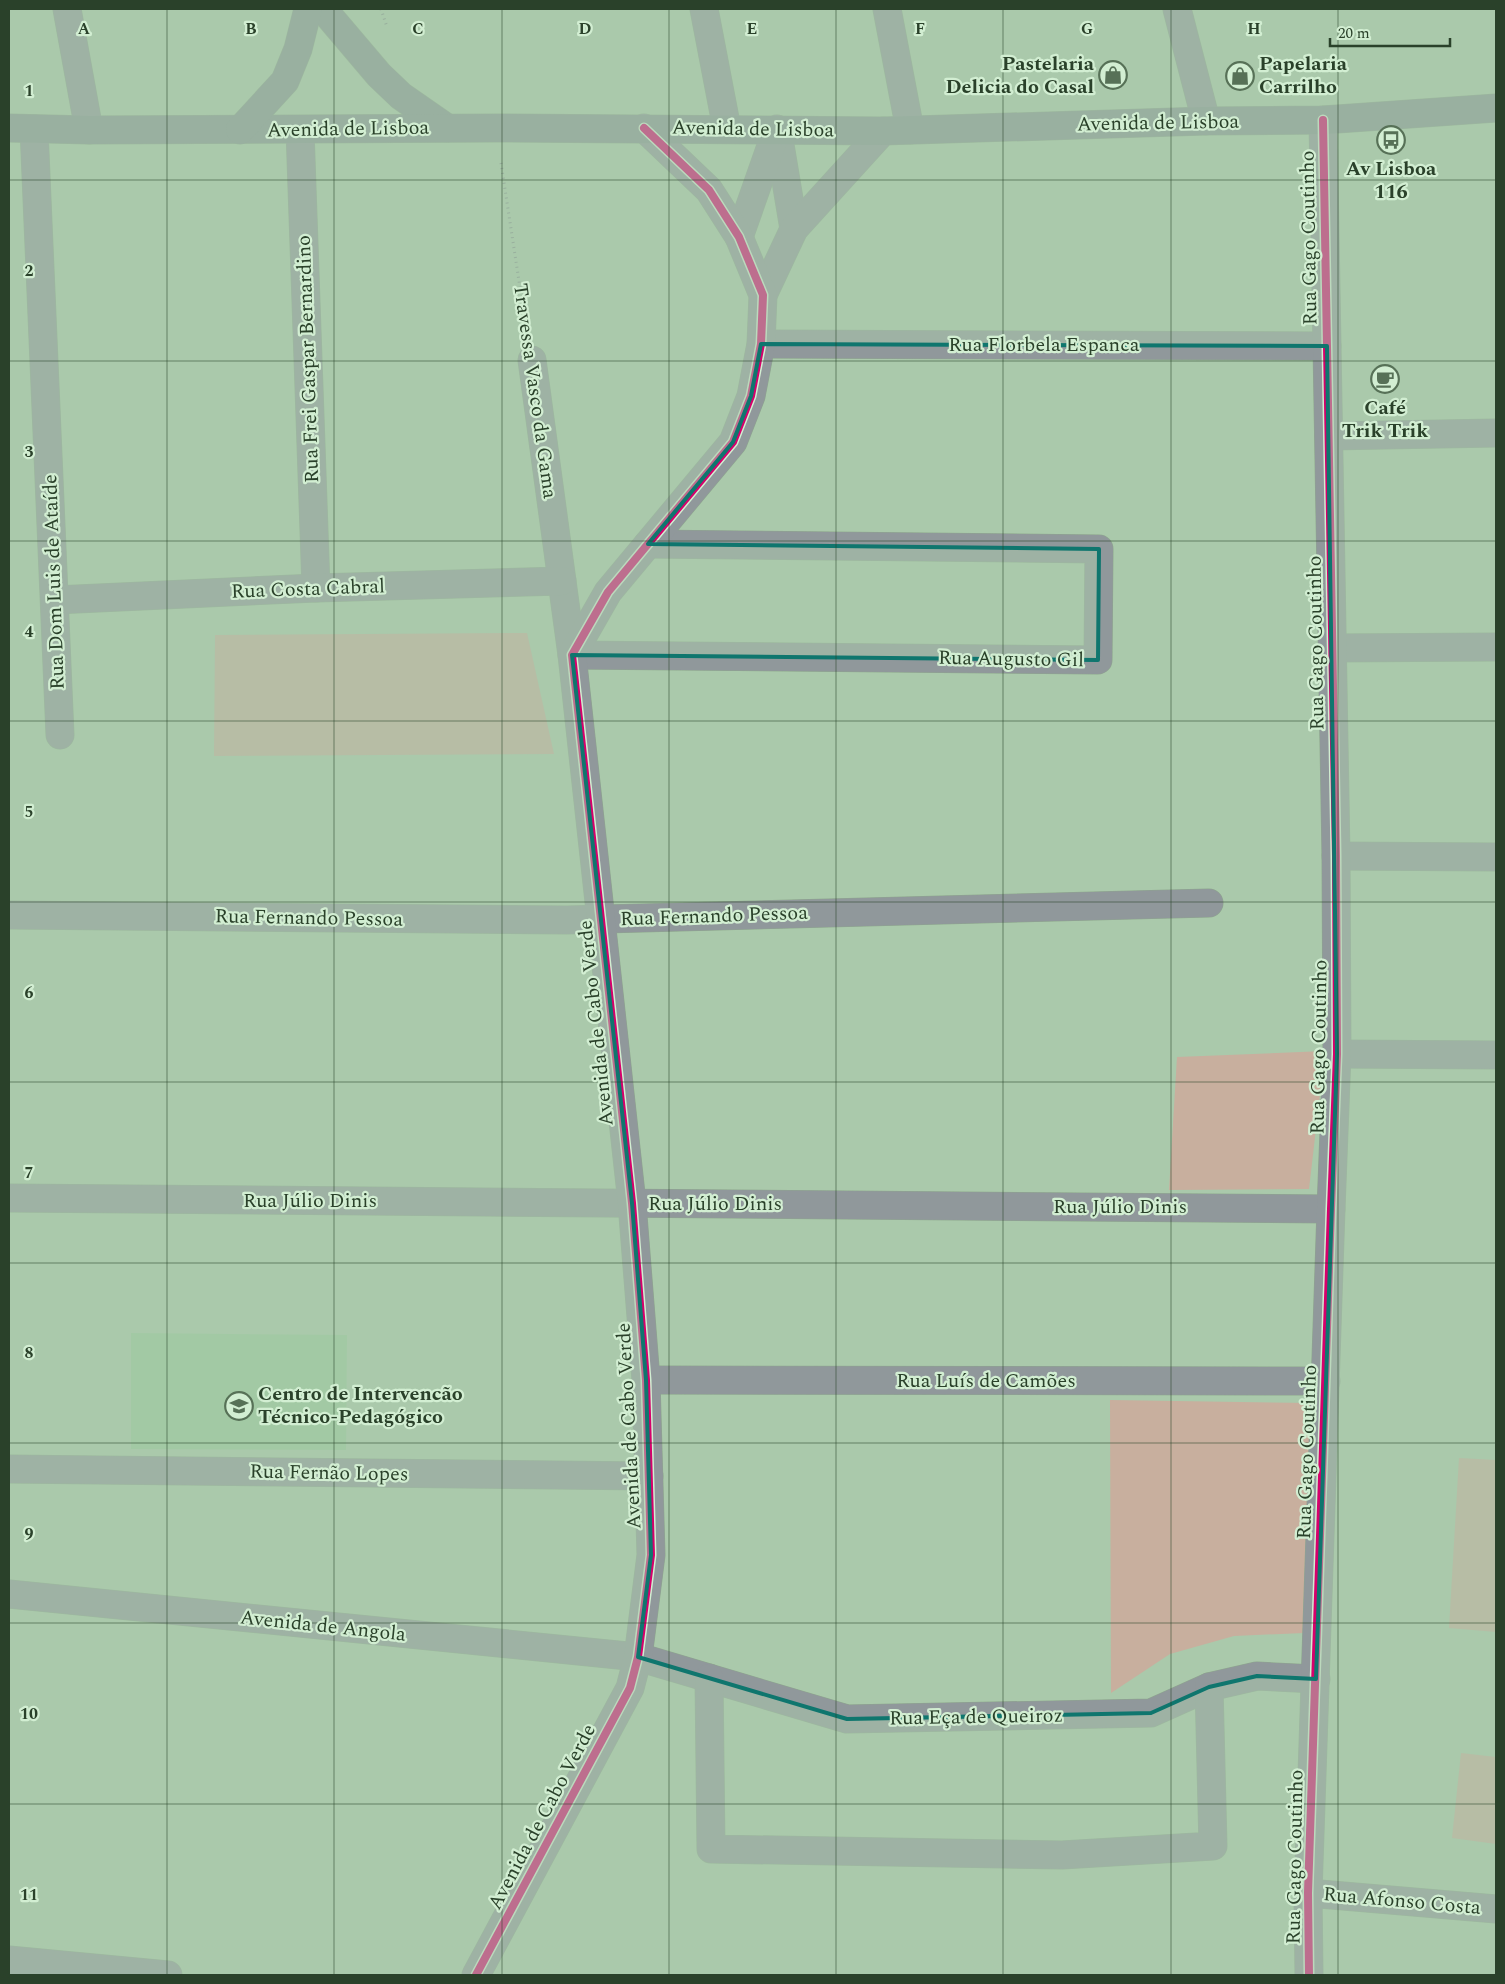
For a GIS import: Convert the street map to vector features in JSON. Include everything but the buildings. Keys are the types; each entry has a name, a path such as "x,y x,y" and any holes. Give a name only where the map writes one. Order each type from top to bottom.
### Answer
{"main road":[{"path":"240,130 285,81 298,50 308,9"},
{"path":"323,9 378,75 401,96 446,128"},
{"name":"Avenida de Lisboa","path":"21,128 89,130 446,128 896,130 1206,121 1323,120 1496,108"}],"street":[{"path":"67,9 89,130"},
{"path":"704,9 727,129"},
{"path":"763,295 794,229 896,130 887,9"},
{"path":"1177,9 1206,121"},
{"name":"Rua Gago Coutinho","path":"1309,1975 1308,1894 1337,1054 1333,648 1323,120"},
{"name":"Rua Dom Luis de Ataíde","path":"21,128 55,600 60,735"},
{"path":"572,655 608,592 733,442 751,396 762,344 763,295 740,237 710,190 644,128"},
{"path":"777,129 794,229"},
{"path":"740,237 777,129"},
{"name":"Rua Frei Gaspar Bernardino","path":"300,130 316,588"},
{"name":"Rua Florbela Espanca","path":"762,344 1327,346"},
{"name":"Travessa Vasco da Gama","path":"532,360 572,655"},
{"path":"1329,436 1496,434"},
{"name":"Rua Augusto Gil","path":"572,655 1098,660 1099,549 648,544"},
{"name":"Rua Costa Cabral","path":"55,600 316,588 562,582"},
{"path":"1333,648 1496,647"},
{"name":"Avenida de Cabo Verde","path":"476,1975 630,1688 638,1657 651,1555 646,1380 632,1203 572,655"},
{"path":"1336,856 1496,857"},
{"name":"Rua Fernando Pessoa","path":"9,914 567,920 1210,903"},
{"path":"1337,1054 1496,1055"},
{"name":"Rua Júlio Dinis","path":"9,1198 1331,1209"},
{"name":"Rua Luís de Camões","path":"646,1380 1326,1381"},
{"name":"Rua Fernão Lopes","path":"9,1469 649,1476"},
{"name":"Avenida de Angola","path":"9,1594 638,1657"},
{"name":"Rua Eça de Queiroz","path":"638,1657 847,1720 1151,1713 1209,1688 1257,1676 1316,1679"},
{"path":"709,1678 711,1849 1062,1855 1213,1846 1209,1688"},
{"name":"Rua Afonso Costa","path":"1308,1894 1496,1909"},
{"path":"9,1960 168,1975"}],"highlighted area":[{"path":"761,344 1327,346 1337,1054 1316,1679 1257,1676 1209,1687 1151,1713 847,1719 638,1657 651,1555 646,1380 632,1203 572,655 1098,660 1099,549 648,544 733,442 751,396"}],"shaded area":[{"path":"527,633 554,754 214,756 215,635"},
{"path":"1325,1051 1309,1189 1169,1190 1177,1057"},
{"name":"Centro de Intervencão Técnico-Pedagógico","path":"131,1333 347,1335 346,1450 131,1449"},
{"path":"1110,1400 1310,1403 1304,1633 1234,1636 1170,1654 1111,1693"},
{"path":"1459,1458 1496,1460 1496,1632 1449,1628"},
{"path":"1461,1753 1496,1757 1496,1844 1452,1838"}],"cycle path":[{"path":"1309,1975 1308,1893 1337,1054 1336,856 1323,120"},
{"path":"476,1975 630,1688 638,1657 651,1555 646,1380 632,1203 572,655 608,592 733,442 751,396 761,344 763,295 739,237 709,190 644,128"}],"place":[{"name":"Pastelaria Delicia do Casal","path":"1113,75"},
{"name":"Papelaria Carrilho","path":"1240,76"},
{"name":"Av Lisboa 116","path":"1391,140"},
{"name":"Café Trik Trik","path":"1385,379"},
{"name":"Centro de Intervencão Técnico-Pedagógico","path":"239,1406"}]}
